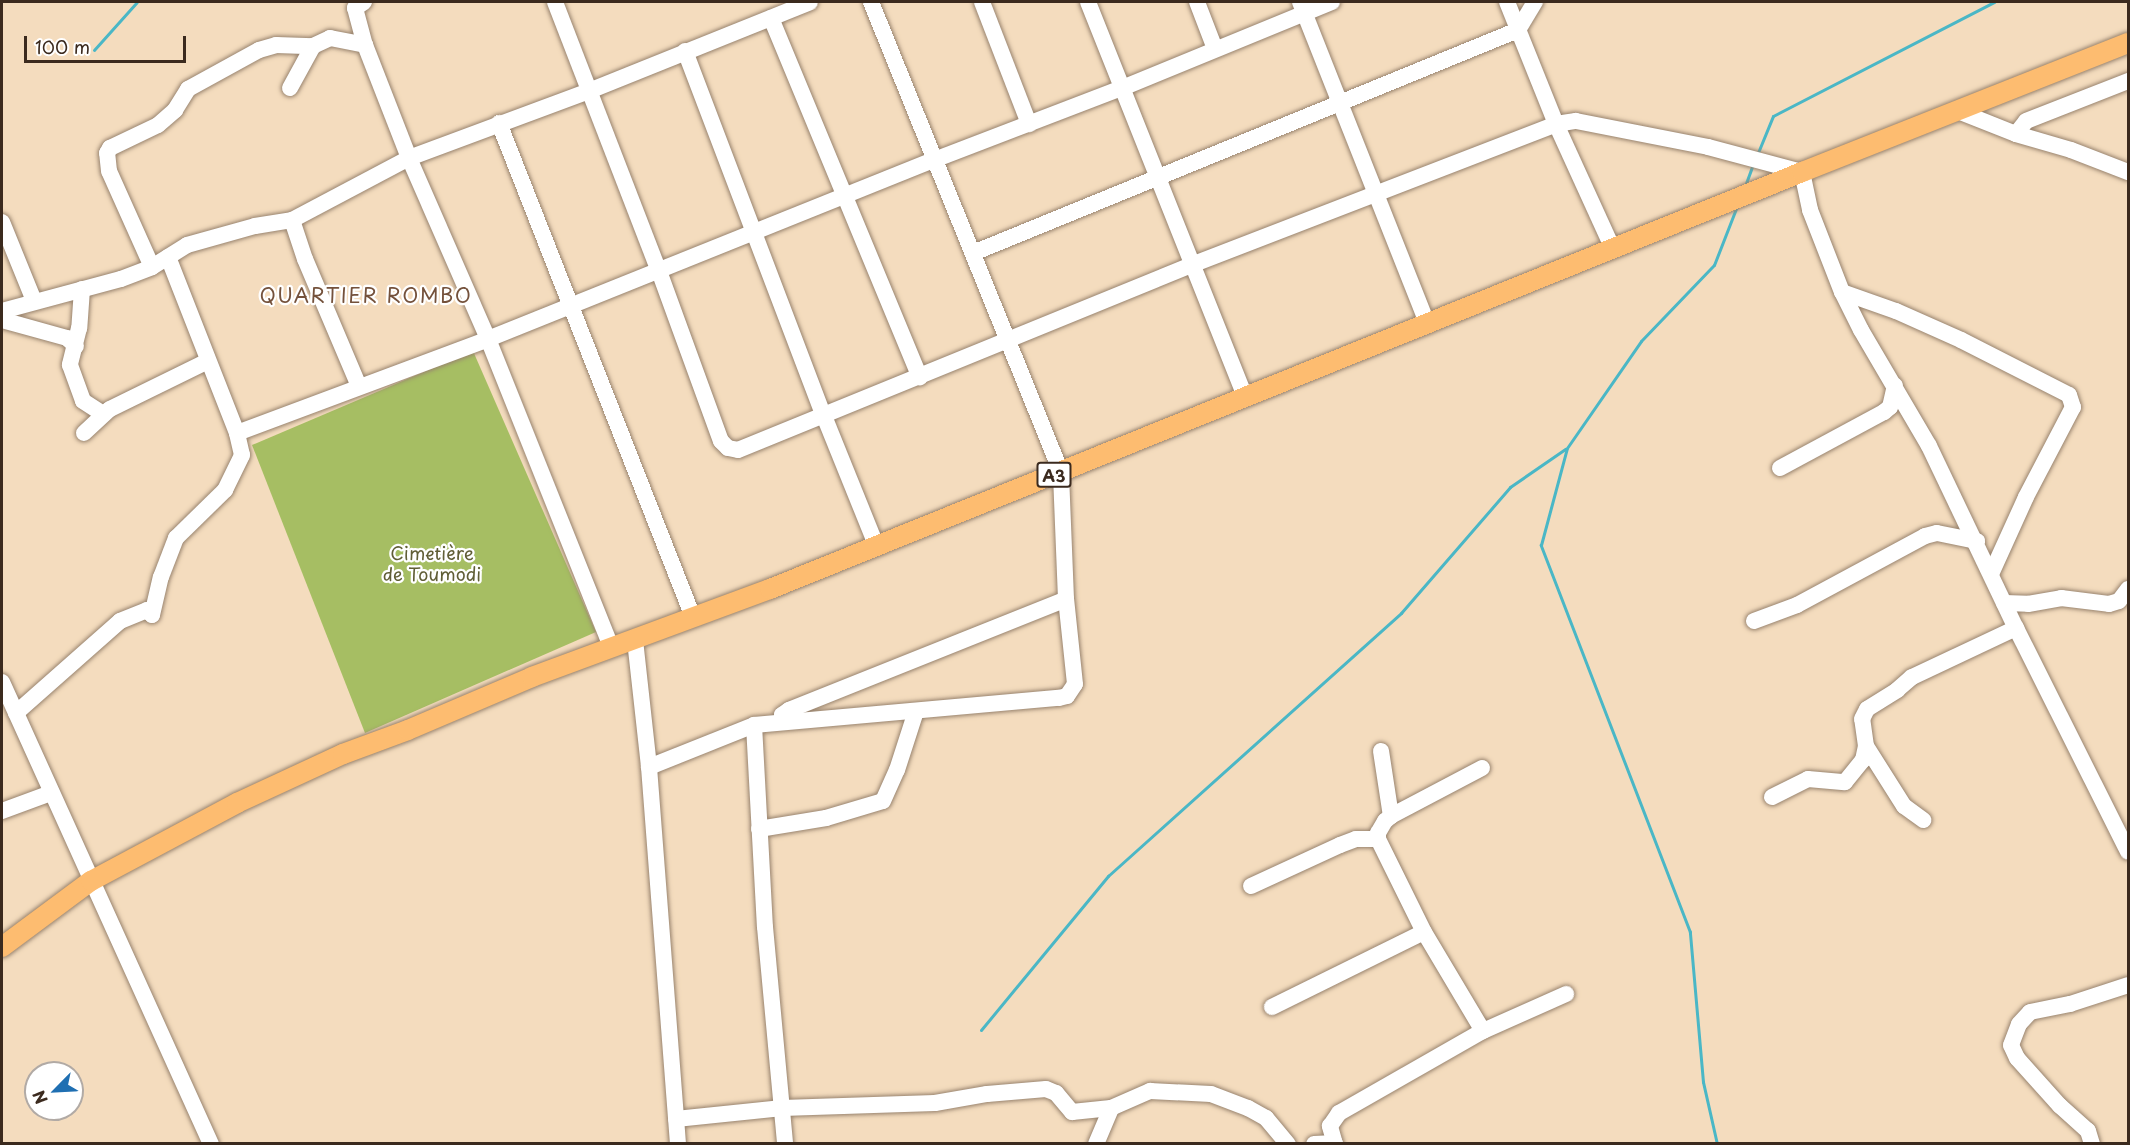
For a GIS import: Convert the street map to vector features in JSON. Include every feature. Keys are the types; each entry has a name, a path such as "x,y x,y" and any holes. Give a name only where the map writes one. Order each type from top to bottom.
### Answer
{"main road":[{"name":"A3","path":"2,947 91,881 168,838 305,771 611,647 635,640 877,547 1802,172 2128,43"}],"street":[{"path":"363,2 355,8 364,45 409,158 488,339 611,647"},
{"path":"555,2 659,271 721,441 728,448 738,450 1194,264 1377,195 1556,123 1576,121 1708,147 1802,172 1810,210 1842,292 1861,330 1929,446 1977,542 2016,628 2128,848"},
{"path":"2,311 121,279 152,267 187,245 255,226 292,220 409,158 589,91 810,2"},
{"path":"649,767 754,725 1067,696 1075,684 1066,599 1061,472 871,2"},
{"path":"982,2 1029,124"},
{"path":"1088,2 1245,397"},
{"path":"1197,2 1215,49"},
{"path":"237,433 571,307 934,160 1122,88 1215,49 1303,7 1332,2"},
{"path":"1507,2 1556,123 1613,249"},
{"path":"973,253 1518,30 1535,2"},
{"path":"1303,7 1428,325"},
{"path":"771,18 920,377"},
{"path":"152,267 109,171 107,153 110,148 158,125 175,110 188,89 229,64 267,47 313,46 330,38 364,45"},
{"path":"290,88 313,46"},
{"path":"685,51 753,233 877,547"},
{"path":"2016,134 2025,121 2128,81"},
{"path":"1958,111 2016,134 2071,150 2128,172"},
{"path":"499,123 693,617"},
{"path":"292,220 305,259 359,386"},
{"path":"2,222 34,302"},
{"path":"16,713 120,621 147,610 152,615 161,577 176,538 225,490 242,455 237,433 168,257"},
{"path":"82,289 76,346 70,362 77,389 83,401 103,414"},
{"path":"1842,292 1896,311 1961,340 2070,395 2073,406 2026,497 1991,574"},
{"path":"2,320 64,337 76,346"},
{"path":"84,434 103,414 208,361"},
{"path":"1780,468 1884,412 1890,407 1895,386"},
{"path":"1754,621 1797,605 1925,536 1937,533 1977,542"},
{"path":"2004,603 2028,604 2061,598 2109,604 2119,601 2128,589"},
{"path":"782,722 782,715 789,710 1066,599"},
{"path":"1772,797 1808,778 1845,782 1863,760 1866,746 1862,719 1867,709 1897,690 1912,677 2016,628"},
{"path":"635,640 649,767 678,1143"},
{"path":"2,682 211,1143"},
{"path":"759,829 826,818 883,801 897,770 916,711"},
{"path":"754,725 765,927 785,1143"},
{"path":"1866,746 1904,806 1923,820"},
{"path":"1381,752 1391,816"},
{"path":"1482,768 1391,816 1378,833 1378,839 1424,933 1483,1031"},
{"path":"2,811 51,793"},
{"path":"1251,886 1356,839 1378,839"},
{"path":"1272,1007 1424,933"},
{"path":"2092,1143 2088,1131 2060,1106 2024,1066 2011,1045 2019,1024 2030,1012 2070,1004 2128,985"},
{"path":"1314,1143 1335,1143 1330,1126 1339,1113 1483,1031 1566,994"},
{"path":"676,1119 782,1108 935,1103 987,1094 1046,1089 1056,1093 1072,1112 1111,1108 1150,1091 1211,1094 1248,1108 1266,1118 1288,1143"},
{"path":"1096,1143 1111,1108"}],"green space":[{"name":"Cimetière de Toumodi","path":"473,351 596,632 365,733 252,445"}],"waterway":[{"path":"94,50 137,2"},
{"path":"1757,155 1773,116 1994,2"},
{"path":"1745,186 1753,164"},
{"path":"1717,1144 1703,1082 1690,932 1541,545 1567,448 1641,341 1714,265 1737,206"},
{"path":"981,1030 1108,876 1401,613 1510,487 1565,449"}],"district":[{"name":"QUARTIER ROMBO","path":"366,295"}]}
